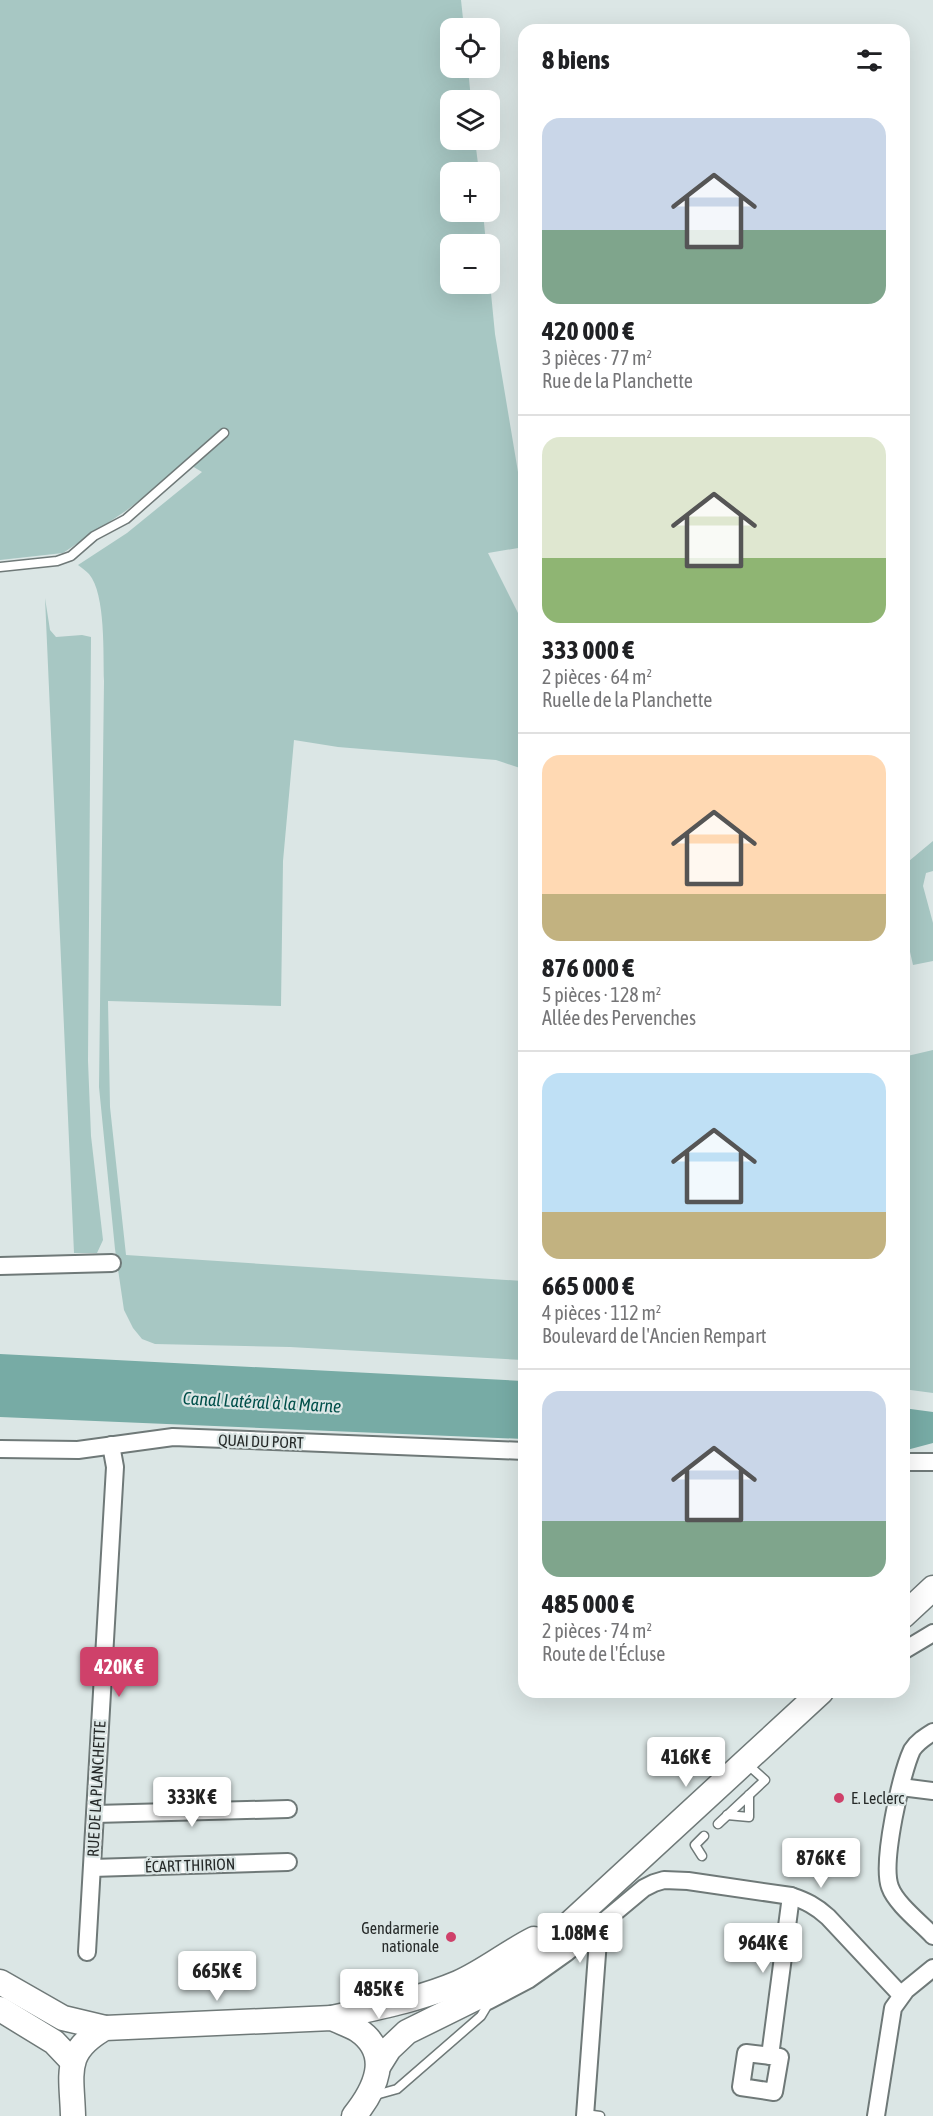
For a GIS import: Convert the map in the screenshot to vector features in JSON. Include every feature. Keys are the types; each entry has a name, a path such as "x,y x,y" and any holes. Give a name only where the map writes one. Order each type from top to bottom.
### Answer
{"main road":[{"path":"910,1609 933,1588"},
{"path":"362,2107 375,2085 379,2065 389,2049 407,2032 493,1993 589,1921 745,1762 814,1698"},
{"path":"0,1982 63,2018 105,2028 332,2018 402,2002 457,1983 589,1921"},
{"path":"402,2002 407,2032"},
{"path":"0,2009 54,2042 72,2061"},
{"path":"332,2018 358,2030 366,2037 373,2047 379,2065"},
{"path":"73,2116 72,2061 79,2048 91,2036 105,2028"}],"street":[{"path":"0,1266 112,1263"},
{"name":"QUAI DU PORT","path":"0,1449 78,1450 174,1437 518,1451"},
{"name":"RUE DE LA PLANCHETTE","path":"87,1952 115,1467 111,1445"},
{"path":"910,1462 933,1462"},
{"path":"910,1647 933,1633"},
{"path":"933,1732 923,1738 912,1751 901,1787 891,1834 888,1875 891,1890 899,1902 933,1936"},
{"path":"901,1787 933,1791"},
{"path":"95,1814 288,1809"},
{"name":"ÉCART THIRION","path":"92,1868 288,1862"},
{"path":"590,2116 589,1921 654,1883 663,1880 688,1881 791,1896 816,1906 901,1995"},
{"path":"770,2056 791,1896"},
{"path":"876,2116 891,2016 896,2001 933,1968"}],"lane":[{"path":"0,567 57,561 71,556 94,536 126,519 224,433"},
{"path":"718,1824 765,1780 745,1762"},
{"path":"727,1815 748,1817 749,1795"},
{"path":"702,1856 695,1845 704,1836"},
{"path":"362,2107 397,2090 481,2016 493,1993"}],"shaded area":[{"path":"0,0 461,0 463,18 440,18 440,78 469,78 470,90 440,90 440,150 476,150 478,162 440,162 440,222 484,222 485,234 440,234 440,294 491,294 495,334 518,472 518,548 488,553 518,613 518,767 496,760 338,747 294,740 283,861 281,1006 108,1001 110,1107 126,1255 518,1281 518,1360 290,1347 155,1344 142,1339 133,1328 124,1310 115,1249 99,1087 104,681 101,610 94,583 89,574 78,565 127,533 202,472 187,463 127,510 63,553 0,560"},
{"path":"45,598 50,630 56,637 82,635 91,637 88,1061 91,1136 103,1240 97,1253 74,1253"},
{"path":"933,841 933,871 926,873 923,886 933,923 933,961 913,965 910,952 910,860"},
{"path":"933,1050 933,1393 910,1390 910,1055"}],"water":[{"name":"Canal Latéral à la Marne","path":"0,1354 518,1381 518,1439 0,1417"},
{"path":"910,1409 933,1412 933,1443 910,1449"}],"place":[{"name":"E. Leclerc","path":"839,1798"},
{"name":"Gendarmerie nationale","path":"451,1937"}]}
